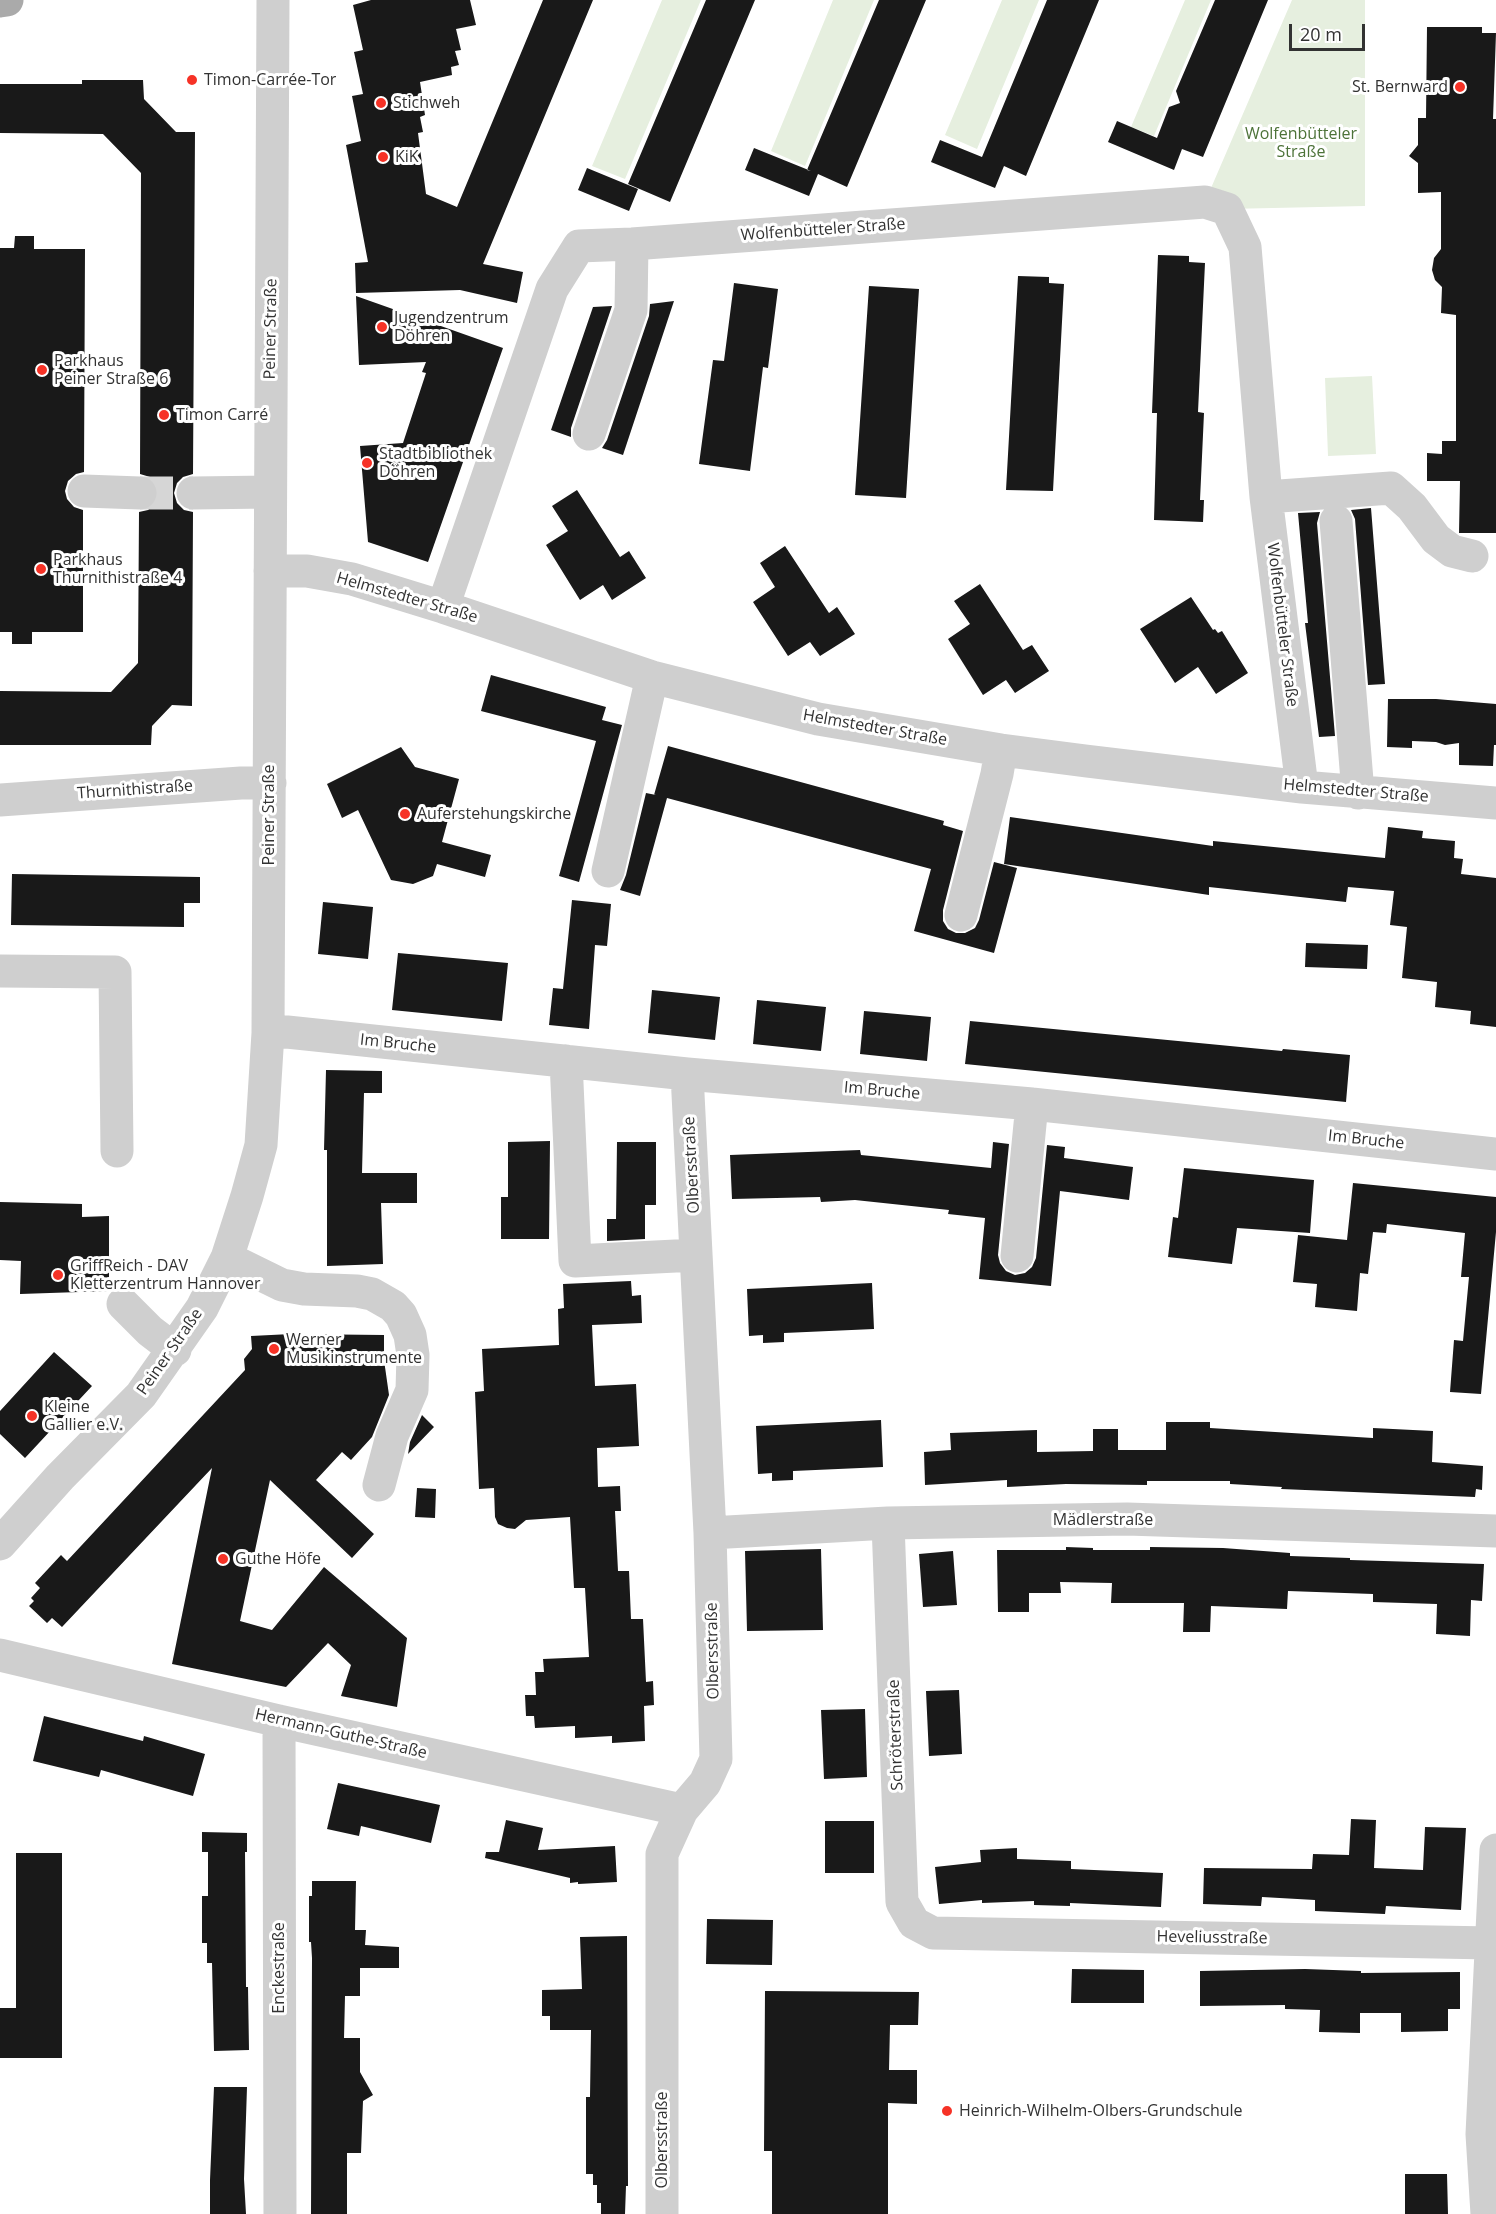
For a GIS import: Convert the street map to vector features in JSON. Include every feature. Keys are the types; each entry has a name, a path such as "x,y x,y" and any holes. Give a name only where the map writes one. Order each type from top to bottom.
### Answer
{"main road":[{"path":"0,1 7,0"}],"street":[{"name":"Peiner Straße","path":"0,1544 60,1477 141,1395 175,1350 202,1308 227,1258 248,1196 261,1145 268,1033 273,0"},
{"name":"Wolfenbütteler Straße","path":"443,607 552,289 579,246 1205,202 1227,209 1245,247 1266,497 1302,787"},
{"path":"589,434 631,310 632,244"},
{"path":"1266,497 1391,488 1412,507 1436,539 1452,551 1472,556"},
{"path":"84,491 140,493"},
{"path":"193,493 270,492"},
{"path":"1336,521 1358,793"},
{"name":"Helmstedter Straße","path":"270,572 307,571 352,579 652,676 818,719 1001,750 1358,793 1496,803"},
{"path":"608,872 652,676"},
{"path":"961,915 1001,750"},
{"name":"Thurnithistraße","path":"0,800 241,783 270,783"},
{"path":"0,971 115,972 117,1151"},
{"name":"Im Bruche","path":"268,1033 287,1032 687,1074 1032,1104 1496,1154"},
{"path":"566,1061 574,1261 696,1255"},
{"name":"Olbersstraße","path":"662,2214 662,1854 682,1810 705,1783 716,1759 710,1533 687,1074"},
{"path":"1017,1256 1032,1104"},
{"path":"227,1258 282,1285 303,1289 372,1294 393,1306 401,1315 410,1335 413,1355 412,1390 392,1436 379,1485"},
{"path":"123,1304 150,1331 175,1350"},
{"name":"Mädlerstraße","path":"710,1533 888,1523 1127,1519 1496,1531"},
{"name":"Schröterstraße","path":"888,1523 902,1902 914,1923 933,1933"},
{"name":"Hermann-Guthe-Straße","path":"0,1655 279,1721 682,1810"},
{"name":"Enckestraße","path":"279,1721 280,2214"},
{"path":"1487,2214 1482,2134 1496,1850"},
{"name":"Heveliusstraße","path":"933,1933 1492,1942"}],"green space":[{"path":"662,0 701,0 625,179 592,166"},
{"path":"833,0 874,0 805,166 771,151"},
{"path":"1002,0 1039,0 977,149 945,135"},
{"path":"1185,0 1211,0 1154,136 1131,127"},
{"name":"Wolfenbütteler Straße","path":"1292,0 1365,0 1365,206 1227,209 1205,202"},
{"path":"1372,376 1376,454 1328,456 1325,378"}],"building":[{"path":"371,0 470,0 476,25 456,29 461,50 455,51 459,65 451,67 452,75 420,82 425,115 420,117 423,132 418,133 426,194 457,207 543,0 593,0 483,264 523,272 517,303 460,290 356,293 355,263 368,262 346,145 361,141 352,96 363,94 354,52 363,50 353,5"},
{"path":"706,0 755,0 670,202 628,184"},
{"path":"879,0 926,0 847,187 818,174 809,196 745,170 754,148 807,169"},
{"path":"1047,0 1099,0 1026,176 1004,166 995,188 931,162 940,140 982,157"},
{"path":"1215,0 1268,0 1203,157 1182,149 1174,170 1108,142 1117,121 1157,138 1169,107 1180,103 1176,91"},
{"path":"1427,27 1482,27 1482,33 1496,33 1493,119 1496,119 1496,533 1459,533 1460,481 1427,481 1427,453 1442,454 1442,441 1456,441 1456,315 1441,313 1442,287 1435,280 1432,270 1434,258 1441,249 1441,192 1418,193 1418,163 1409,156 1418,145 1418,118 1426,118"},
{"name":"Timon Carré","path":"82,80 143,80 144,99 176,132 195,132 193,474 183,477 177,483 174,493 177,503 184,510 193,512 192,706 172,705 152,726 151,745 0,745 0,691 111,692 138,663 139,512 148,510 156,503 159,493 150,477 140,474 141,173 103,134 0,133 0,84 82,84"},
{"path":"587,168 638,189 629,211 578,190"},
{"name":"Parkhaus Peiner Straße 6","path":"15,236 34,236 34,249 85,249 84,472 76,474 68,481 65,491 67,499 74,507 83,510 83,632 32,632 32,644 12,644 12,632 0,632 0,248 14,248"},
{"path":"1158,255 1189,256 1189,262 1205,263 1198,412 1204,413 1200,500 1204,500 1203,522 1154,520 1157,413 1152,413"},
{"path":"1018,276 1049,277 1049,283 1064,284 1053,491 1006,490"},
{"path":"734,283 778,289 768,368 763,367 750,471 699,464 713,360 724,361"},
{"path":"869,286 919,289 906,498 855,495"},
{"path":"356,296 503,348 428,562 368,542 360,446 403,443 426,373 422,372 426,362 359,365"},
{"path":"674,301 623,455 602,448 607,440 649,316 650,304"},
{"path":"612,306 571,428 571,437 551,430 593,307"},
{"path":"577,490 620,557 629,551 646,578 612,600 603,585 580,600 546,545 568,531 552,506"},
{"path":"1371,508 1385,684 1368,685 1355,519 1351,510"},
{"path":"1320,512 1317,523 1335,736 1319,737 1305,623 1308,623 1298,513"},
{"path":"785,546 829,613 837,607 855,634 820,656 810,642 788,656 753,602 775,587 760,563"},
{"path":"980,584 1023,650 1032,645 1049,671 1015,693 1006,680 983,695 948,639 970,624 954,601"},
{"path":"1191,597 1213,630 1215,629 1218,633 1222,631 1248,673 1216,694 1198,667 1175,683 1140,629"},
{"path":"491,675 606,707 602,720 622,725 579,882 559,876 596,741 481,711"},
{"path":"1388,699 1436,699 1496,704 1496,745 1494,745 1493,766 1459,765 1459,743 1445,745 1436,742 1412,741 1412,748 1387,747"},
{"path":"668,746 944,821 943,825 963,831 943,910 943,921 948,929 956,933 965,933 975,928 994,862 1017,868 994,953 914,931 931,869 667,798 640,896 620,890 626,875 646,793 654,795"},
{"name":"Auferstehungskirche","path":"401,747 415,767 459,779 442,842 491,855 485,877 437,864 433,876 413,884 391,880 358,810 342,818 327,784"},
{"path":"1010,817 1213,846 1213,841 1385,858 1388,827 1423,831 1422,838 1455,841 1454,858 1463,859 1461,874 1496,878 1496,1027 1470,1024 1471,1011 1435,1007 1437,982 1402,978 1407,927 1390,925 1394,891 1348,887 1346,902 1209,887 1209,895 1004,864"},
{"path":"12,874 200,877 200,903 184,903 184,927 11,925"},
{"path":"572,900 611,904 607,946 595,945 589,1029 549,1025 553,988 563,989"},
{"path":"323,902 373,907 368,959 318,954"},
{"path":"1306,943 1368,945 1367,969 1305,967"},
{"path":"398,953 508,963 502,1021 392,1010"},
{"path":"652,990 720,997 715,1040 648,1033"},
{"path":"757,1000 826,1007 821,1051 753,1044"},
{"path":"864,1011 931,1017 927,1061 860,1054"},
{"path":"970,1021 1282,1051 1283,1049 1350,1055 1346,1102 965,1064"},
{"path":"326,1070 382,1071 382,1093 364,1093 362,1173 417,1173 417,1203 381,1203 383,1264 327,1266 327,1150 324,1150"},
{"path":"550,1141 549,1239 501,1239 501,1197 508,1197 508,1142"},
{"path":"617,1142 656,1142 656,1205 645,1205 645,1239 607,1241 607,1219 616,1219"},
{"path":"993,1142 1009,1144 998,1255 1006,1271 1015,1275 1025,1273 1032,1267 1036,1258 1047,1145 1065,1147 1064,1158 1133,1167 1129,1200 1060,1191 1051,1286 979,1279 985,1218 948,1214 949,1210 855,1200 821,1202 820,1197 732,1199 730,1155 860,1150 861,1155 991,1168"},
{"path":"1184,1168 1314,1180 1310,1233 1237,1228 1232,1264 1168,1257 1173,1217 1178,1218"},
{"path":"1353,1183 1496,1197 1496,1232 1481,1394 1450,1392 1454,1340 1463,1341 1469,1277 1461,1277 1465,1233 1387,1224 1386,1233 1373,1232 1368,1274 1360,1273 1357,1311 1315,1307 1317,1284 1293,1282 1298,1235 1347,1240"},
{"name":"GriffReich - DAV Kletterzentrum Hannover","path":"0,1202 82,1204 82,1217 109,1216 109,1291 20,1294 21,1261 0,1260"},
{"path":"631,1281 632,1296 641,1295 642,1323 592,1325 595,1386 636,1384 639,1446 597,1448 598,1487 620,1486 621,1511 615,1511 618,1571 629,1571 631,1619 643,1619 646,1682 653,1681 654,1705 644,1706 645,1741 612,1743 612,1736 575,1738 575,1726 535,1728 534,1716 526,1716 525,1695 536,1695 535,1672 544,1672 543,1659 589,1657 585,1588 574,1588 570,1517 526,1520 515,1529 498,1524 495,1517 494,1488 479,1489 475,1392 484,1391 482,1349 559,1345 558,1309 564,1308 563,1284"},
{"path":"872,1283 874,1329 784,1333 784,1342 763,1343 763,1335 749,1336 747,1289"},
{"path":"384,1335 384,1360 389,1395 372,1437 351,1460 342,1452 316,1480 374,1534 352,1558 270,1480 240,1621 272,1630 324,1567 407,1638 397,1707 341,1696 351,1665 328,1643 286,1687 172,1664 212,1468 62,1627 52,1618 47,1623 29,1606 34,1601 31,1598 40,1588 35,1583 61,1555 67,1561 245,1370 244,1359 252,1349 251,1336"},
{"path":"54,1352 92,1386 25,1458 0,1434 0,1411"},
{"path":"422,1415 434,1427 408,1454 410,1442"},
{"path":"881,1420 883,1467 793,1471 793,1480 772,1481 772,1473 758,1474 756,1426"},
{"path":"1166,1422 1210,1422 1210,1428 1373,1438 1373,1428 1433,1431 1432,1462 1483,1466 1482,1490 1476,1489 1475,1497 1281,1489 1282,1487 1230,1484 1230,1481 1147,1481 1147,1485 1066,1484 1007,1487 1007,1480 925,1485 924,1452 951,1450 950,1433 1037,1430 1037,1452 1093,1451 1093,1429 1118,1429 1118,1450 1166,1450"},
{"path":"417,1488 436,1489 435,1518 415,1517"},
{"path":"1066,1547 1093,1548 1093,1550 1150,1550 1150,1547 1223,1548 1290,1553 1290,1556 1350,1558 1350,1560 1484,1564 1482,1601 1471,1600 1470,1636 1436,1634 1437,1604 1373,1602 1373,1594 1288,1591 1287,1609 1211,1606 1210,1632 1183,1632 1184,1603 1111,1603 1112,1583 1060,1582 1061,1593 1029,1593 1029,1612 998,1612 997,1550 1066,1550"},
{"path":"821,1549 823,1630 747,1631 745,1551"},
{"path":"953,1551 957,1605 923,1607 919,1554"},
{"path":"959,1690 962,1754 929,1756 926,1691"},
{"path":"865,1709 867,1777 824,1779 821,1710"},
{"path":"44,1716 143,1741 144,1736 205,1754 193,1796 101,1770 99,1777 33,1761"},
{"path":"338,1783 440,1805 431,1843 361,1826 359,1836 327,1829"},
{"path":"1351,1819 1376,1820 1374,1868 1423,1870 1425,1827 1466,1828 1461,1910 1386,1906 1385,1914 1315,1911 1315,1900 1262,1897 1261,1906 1203,1904 1204,1868 1312,1869 1313,1854 1349,1855"},
{"path":"506,1820 543,1828 538,1850 615,1846 617,1882 570,1883 570,1878 485,1858 486,1852 499,1852"},
{"path":"825,1821 874,1821 874,1873 825,1873"},
{"path":"202,1832 247,1833 247,1852 245,1852 246,1987 248,1987 249,2050 214,2051 212,1963 207,1963 207,1943 202,1943 202,1896 208,1896 208,1852 202,1852"},
{"path":"1017,1848 1017,1859 1071,1861 1071,1869 1163,1873 1161,1907 1070,1903 1070,1906 1034,1905 1034,1901 982,1903 982,1900 939,1904 935,1867 981,1862 980,1850"},
{"path":"16,1853 62,1853 62,2058 0,2058 0,2008 16,2008"},
{"path":"312,1881 356,1881 355,1930 366,1930 365,1945 399,1947 399,1968 360,1968 360,1996 345,1996 344,2038 360,2038 360,2072 373,2095 363,2101 361,2153 347,2153 347,2214 311,2214 312,1958 311,1942 309,1942 309,1896 312,1896"},
{"path":"707,1919 773,1920 772,1965 706,1964"},
{"path":"627,1936 628,2186 626,2186 625,2214 601,2214 601,2203 597,2203 597,2185 593,2185 593,2174 586,2174 586,2097 590,2097 591,2030 550,2030 550,2016 542,2016 542,1990 582,1989 580,1937"},
{"path":"1072,1969 1144,1970 1144,2003 1071,2003"},
{"path":"1305,1969 1361,1971 1361,1973 1460,1972 1460,2009 1448,2009 1448,2031 1401,2032 1401,2013 1360,2013 1360,2033 1319,2032 1320,2010 1285,2009 1285,2005 1200,2006 1200,1971"},
{"path":"765,1991 919,1992 918,2025 890,2025 889,2070 917,2070 917,2104 888,2103 888,2214 772,2214 772,2151 764,2151"},
{"path":"214,2087 247,2087 244,2179 246,2214 210,2214"},
{"path":"1405,2174 1447,2174 1448,2214 1405,2214"}],"tunnel":[{"path":"140,493 193,493"}],"place":[{"name":"Timon-Carrée-Tor","path":"192,80"},
{"name":"St. Bernward","path":"1460,87"},
{"name":"Stichweh","path":"381,103"},
{"name":"KiK","path":"383,157"},
{"name":"Jugendzentrum Döhren","path":"382,327"},
{"name":"Parkhaus Peiner Straße 6","path":"42,370"},
{"name":"Timon Carré","path":"164,415"},
{"name":"Stadtbibliothek Döhren","path":"367,463"},
{"name":"Parkhaus Thurnithistraße 4","path":"41,569"},
{"name":"Auferstehungskirche","path":"405,814"},
{"name":"GriffReich - DAV Kletterzentrum Hannover","path":"58,1275"},
{"name":"Werner Musikinstrumente","path":"274,1349"},
{"name":"Kleine Gallier e.V.","path":"32,1416"},
{"name":"Guthe Höfe","path":"223,1559"},
{"name":"Heinrich-Wilhelm-Olbers-Grundschule","path":"947,2111"}]}
